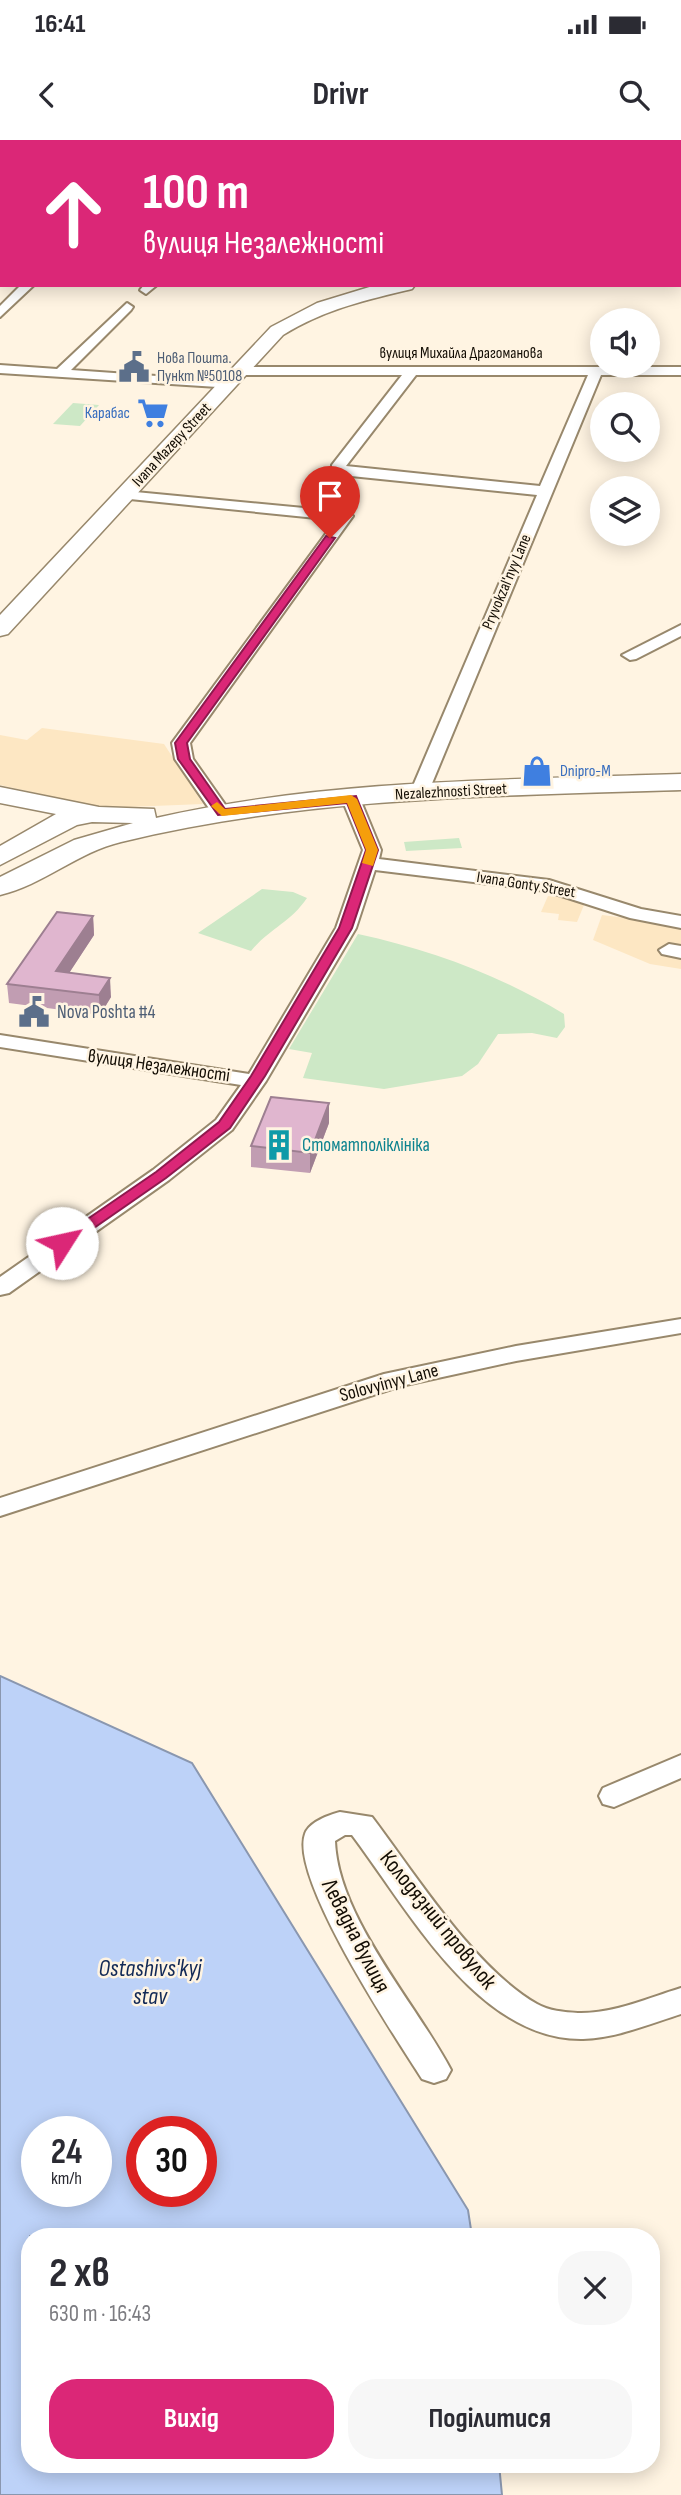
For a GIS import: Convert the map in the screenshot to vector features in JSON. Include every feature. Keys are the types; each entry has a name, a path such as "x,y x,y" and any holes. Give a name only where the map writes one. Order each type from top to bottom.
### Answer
{"main road":[{"name":"Ivana Mazepy Street","path":"0,629 277,331 300,316 341,299 397,287"},
{"name":"Nezalezhnosti Street","path":"2,886 103,825 419,793 681,782"},
{"path":"0,795 103,825"},
{"path":"0,803 86,840 103,825"},
{"name":"Nezalezhnosti Street","path":"2,886 222,813"},
{"path":"0,857 60,828"}],"street":[{"path":"0,313 26,287"},
{"path":"60,373 127,307"},
{"name":"вулиця Михайла Драгоманова","path":"0,369 235,378 412,371 590,371"},
{"path":"412,371 337,468 351,472 546,491"},
{"name":"вулиця Михайла Драгоманова","path":"660,371 681,371"},
{"name":"Pryvokzalʹnyy Lane","path":"419,793 593,378"},
{"path":"125,495 346,516 181,743 184,759 222,813"},
{"path":"630,655 681,630"},
{"name":"вулиця Незалежності","path":"0,1041 255,1081 346,928 372,850 351,799"},
{"name":"Ivana Gonty Street","path":"368,863 549,886 637,914 681,922"},
{"path":"612,905 628,889"},
{"path":"0,1288 161,1175 225,1125 255,1081"},
{"name":"Solovyinyy Lane","path":"0,1507 106,1476 352,1391 422,1372 681,1326"},
{"path":"614,1796 681,1766"},
{"name":"Левадна вулиця","path":"361,1825 340,1823 319,1836 317,1846 321,1868 380,1985 434,2070"},
{"name":"Колодязний провулок","path":"361,1825 494,1991 525,2013 551,2023 602,2024 681,2001"}],"shaded area":[{"path":"42,728 164,744 203,804 104,808 0,785 0,735 27,740"},
{"path":"548,896 586,900 577,922 558,920 559,914 541,912"},
{"path":"602,915 681,925 681,969 650,964 593,940"}],"green space":[{"path":"73,403 99,405 80,426 53,424"},
{"path":"459,838 462,848 406,851 404,842"},
{"path":"262,889 293,892 307,898 294,914 251,951 198,933"},
{"path":"358,934 439,956 515,987 564,1014 565,1027 557,1038 532,1033 498,1034 478,1064 462,1076 384,1089 303,1078 312,1053 289,1049"}],"water":[{"name":"Ostashivs'kyj stav","path":"0,1676 192,1763 468,2210 471,2228 21,2228 21,2473 500,2473 502,2495 0,2495"}],"building":[{"path":"57,912 93,916 56,971 110,978 99,995 7,984"},
{"path":"271,1097 329,1103 310,1153 251,1146"}],"slow traffic":[{"path":"217,806 222,813 351,799 372,850 368,863"}],"place":[{"name":"Нова Пошта. Пункт №50108","path":"134,367"},
{"name":"Карабас","path":"153,413"},
{"name":"Dnipro-M","path":"537,771"},
{"name":"Nova Poshta #4","path":"34,1012"},
{"name":"Стоматполіклініка","path":"279,1145"}],"route":[{"path":"62,1243 161,1175 225,1125 258,1076 346,928 372,850 351,799 222,813 184,759 181,743 330,538"}]}
